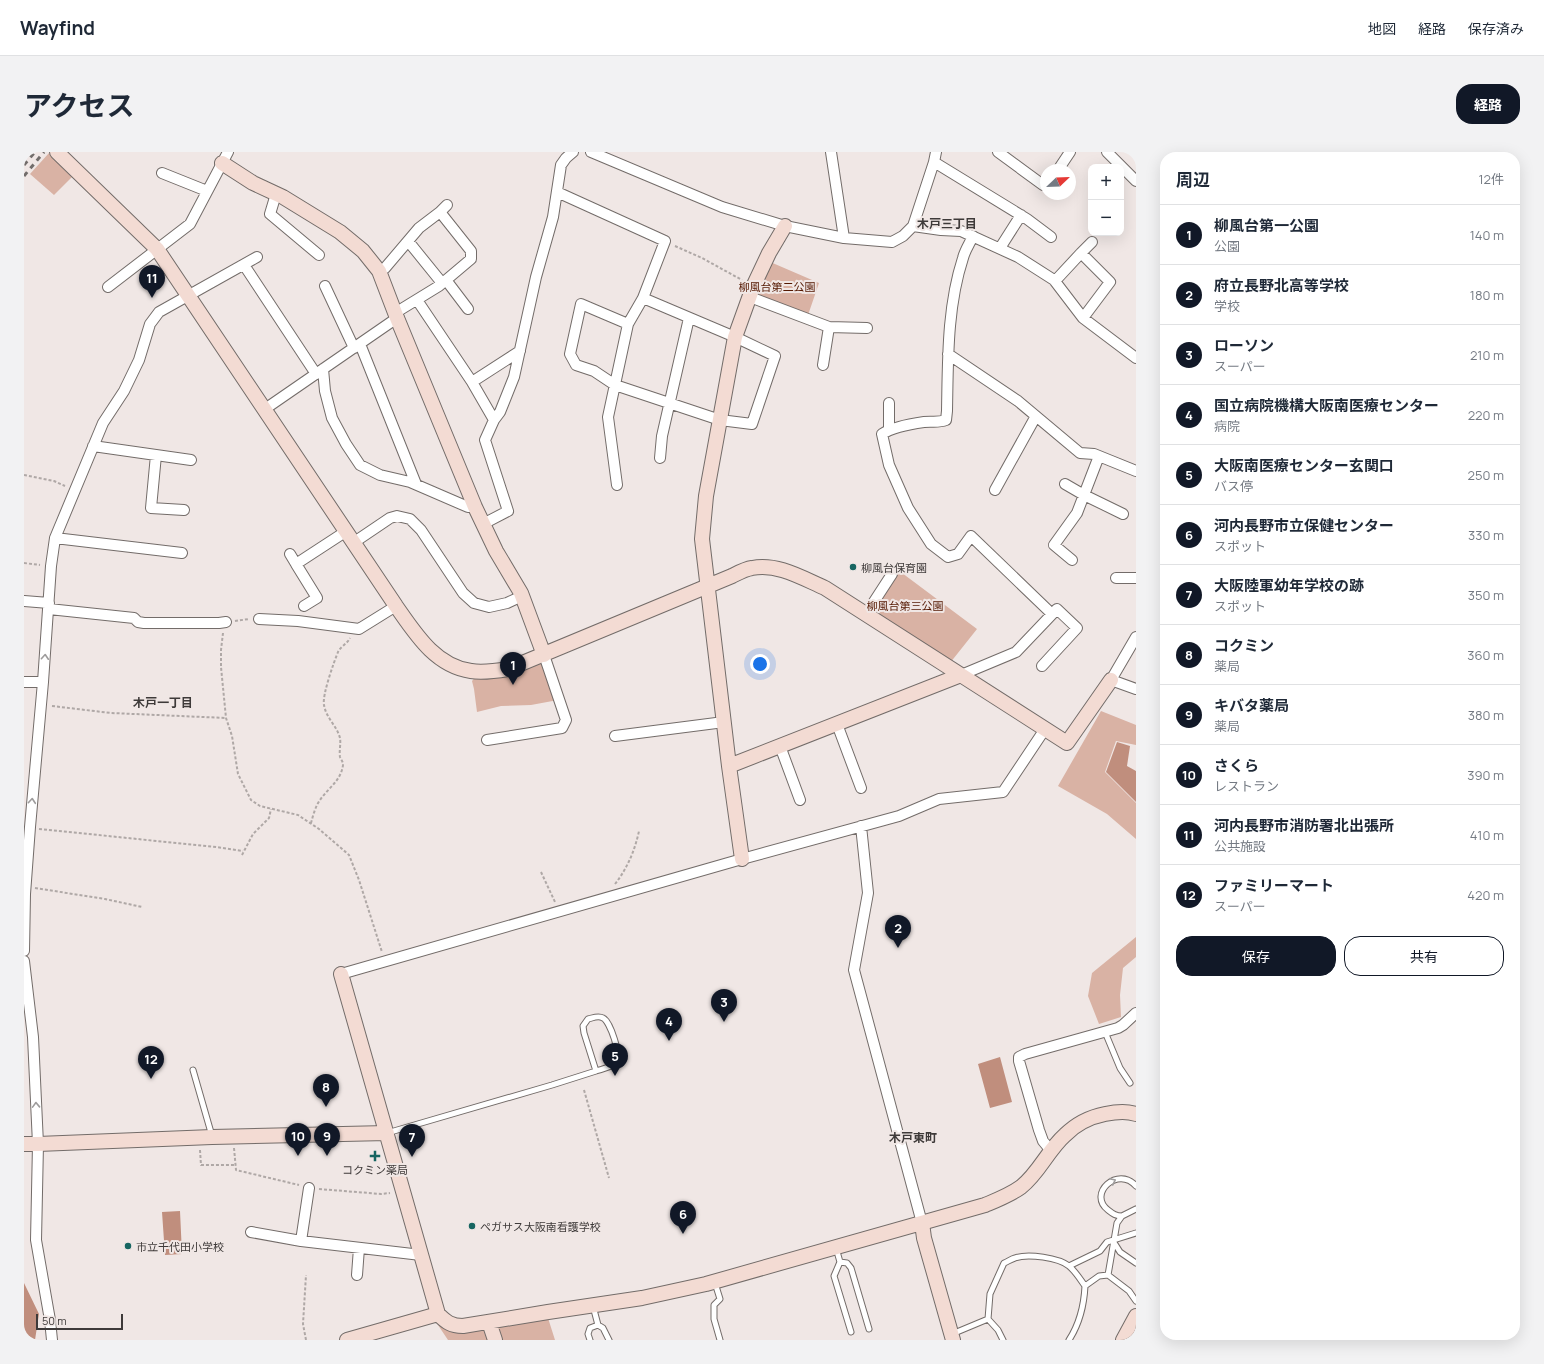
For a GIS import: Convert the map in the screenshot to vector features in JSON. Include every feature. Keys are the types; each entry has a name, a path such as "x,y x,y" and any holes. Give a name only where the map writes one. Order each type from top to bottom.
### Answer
{"street":[{"path":"57,152 157,249 265,409 345,532 396,606 433,653 451,665 470,671 486,672 508,669 752,568 771,567 793,573 825,588 1067,743 1111,680 1136,637"},
{"path":"482,524 508,511 485,440 494,420 500,412 514,377 536,277 554,217 561,165 573,152"},
{"path":"591,152 722,207 785,226 844,238 892,242 903,236 913,226 935,157 1051,237"},
{"path":"831,152 844,238"},
{"path":"998,152 1040,183"},
{"path":"1062,164 1070,152"},
{"path":"1107,152 1136,181"},
{"path":"108,287 190,224 225,158 253,182 283,197 340,232 363,251 379,271 474,507 496,551 522,596 566,720 562,728 487,740"},
{"path":"162,173 207,192"},
{"path":"557,192 665,241 643,298 628,324 608,417 617,485"},
{"path":"276,194 270,214 319,255"},
{"path":"379,271 386,268 419,228 447,205"},
{"path":"265,409 357,346 471,259 471,251 440,212"},
{"path":"1000,248 1021,215"},
{"path":"742,859 729,766 702,539 706,496 735,337 769,253 785,226"},
{"path":"913,226 961,231 1018,257 1054,281 1083,318 1136,358"},
{"path":"973,236 963,257 952,304 948,354 946,420 940,422 925,422 889,430 882,434 889,465 908,508 931,544 948,557 958,554 971,536 1052,614"},
{"path":"408,241 468,309"},
{"path":"1054,281 1092,242"},
{"path":"1081,254 1110,282 1083,318"},
{"path":"24,951 28,829 44,682 51,566 55,538 103,423 124,391 139,360 150,324 159,312 257,257"},
{"path":"244,265 320,371 332,418 346,444 360,465 380,475 416,484 468,507 474,507"},
{"path":"325,286 357,346 416,484"},
{"path":"752,292 829,327 867,328"},
{"path":"628,324 582,304 570,354 576,365 594,371 616,385 720,420 752,424 775,356 735,337 643,298"},
{"path":"417,300 472,382 494,420"},
{"path":"660,458 662,436 689,318"},
{"path":"823,365 829,327"},
{"path":"472,382 520,351"},
{"path":"948,354 1018,401 1080,453 1094,454 1136,471"},
{"path":"889,403 889,430"},
{"path":"995,490 1036,416"},
{"path":"93,446 191,460"},
{"path":"156,455 151,508 184,510"},
{"path":"1072,560 1054,545 1077,513 1099,456"},
{"path":"1065,484 1123,514"},
{"path":"353,543 390,518 398,516 410,519 421,530 464,593 474,603 489,607 507,603 522,596"},
{"path":"296,564 345,532"},
{"path":"55,538 182,553"},
{"path":"290,554 316,598 304,606"},
{"path":"866,614 892,574"},
{"path":"1116,578 1136,578"},
{"path":"24,601 134,618 141,622 226,622"},
{"path":"259,619 298,621 359,629 396,606"},
{"path":"729,766 1016,652 1057,609 1077,628 1042,666"},
{"path":"1111,680 1136,689"},
{"path":"24,682 44,682"},
{"path":"615,736 724,722"},
{"path":"837,724 860,788"},
{"path":"1045,729 1003,792 939,799 899,816 385,960 341,974 438,1314 447,1323 454,1326 593,1306 674,1292 715,1282 985,1205 1005,1197 1021,1186 1035,1173 1064,1135 1077,1125 1094,1116 1131,1112 1136,1114"},
{"path":"780,746 800,800"},
{"path":"861,826 868,893 854,970 922,1223 924,1238 952,1337"},
{"path":"24,961 33,1037 31,1144 36,1240 52,1340"},
{"path":"1052,1152 1043,1141 1039,1130 1019,1062 1019,1057 1024,1054 1105,1032 1123,1025 1136,1013"},
{"path":"31,1144 212,1137 374,1132 386,1133"},
{"path":"302,1241 309,1188"},
{"path":"250,1232 302,1241 421,1255"},
{"path":"357,1274 359,1248"},
{"path":"347,1340 438,1314"},
{"path":"1123,1340 1136,1317"},
{"path":"489,1322 495,1340"}],"lane":[{"path":"386,1133 552,1085 596,1071 615,1064 618,1060 618,1054 608,1022 599,1016 588,1019 583,1026 596,1071"},
{"path":"1105,1032 1120,1068 1130,1083"},
{"path":"193,1070 212,1137"},
{"path":"1136,1186 1131,1180 1120,1178 1108,1183 1102,1188 1101,1198 1105,1208 1116,1216 1122,1216 1136,1209"},
{"path":"1108,1276 1117,1223 1122,1216"},
{"path":"1069,1266 1100,1251 1107,1242 1136,1233"},
{"path":"1113,1241 1120,1252 1136,1262"},
{"path":"836,1247 840,1262 834,1276 851,1332"},
{"path":"1003,1340 998,1330 988,1319 990,1294 1004,1264 1016,1258 1039,1256 1053,1259 1069,1266 1084,1286 1084,1298 1077,1327 1069,1340"},
{"path":"840,1262 847,1263 851,1268 869,1329"},
{"path":"1084,1286 1099,1276 1108,1276 1130,1291 1136,1301"},
{"path":"715,1282 720,1299 714,1305 714,1319 720,1340"},
{"path":"593,1306 598,1325 603,1328 609,1340"},
{"path":"952,1337 957,1332 988,1319"},
{"path":"590,1340 588,1334 590,1328 598,1325"}],"path":[{"path":"665,241 702,258 752,292"},
{"path":"24,475 54,481 69,488 75,488"},
{"path":"24,564 51,566"},
{"path":"259,619 226,622 221,650 226,718 232,736 238,774 251,800 260,806 298,815 319,829 351,858 385,960"},
{"path":"311,823 318,803 336,782 343,767 340,757 340,738 326,712 324,696 341,647 348,643 351,635 359,629"},
{"path":"41,705 111,713 226,718"},
{"path":"242,855 255,831 269,818 271,809"},
{"path":"28,829 216,847 243,851"},
{"path":"604,898 627,866 637,842 639,831"},
{"path":"541,872 559,911"},
{"path":"27,886 105,899 142,908"},
{"path":"584,1090 609,1178"},
{"path":"200,1147 201,1165 235,1165"},
{"path":"306,1275 303,1324 306,1340"}],"green space":[{"path":"49,153 73,176 54,195 30,174"},
{"name":"柳風台第二公園","path":"768,261 819,283 807,318 752,296"},
{"name":"柳風台第三公園","path":"898,570 977,629 950,663 872,612"},
{"path":"544,657 558,700 531,705 501,706 477,712 472,681 478,674"},
{"path":"1101,711 1136,725 1136,745 1116,741 1105,772 1136,803 1136,839 1107,814 1058,786"},
{"path":"1136,937 1136,957 1123,968 1120,995 1121,1017 1099,1024 1088,996 1092,973"},
{"path":"548,1318 555,1340 502,1340 497,1326"},
{"path":"436,1322 485,1328 489,1340 448,1340"}],"shaded area":[{"path":"1117,742 1130,746 1127,766 1136,771 1136,802 1106,772"},
{"path":"1000,1057 1012,1102 990,1108 978,1064"},
{"path":"180,1211 182,1254 165,1255 162,1212"},
{"path":"24,1283 39,1314 35,1340 24,1340"}],"railway":[{"path":"24,165 35,152"},
{"path":"24,176 44,152"}],"place":[{"name":"河内長野市消防署北出張所","path":"152,298"},
{"name":"柳風台保育園","path":"853,567"},
{"name":"柳風台第一公園","path":"513,685"},
{"name":"府立長野北高等学校","path":"898,948"},
{"name":"ローソン","path":"724,1022"},
{"name":"国立病院機構大阪南医療センター","path":"669,1041"},
{"name":"大阪南医療センター玄関口","path":"615,1076"},
{"name":"ファミリーマート","path":"151,1079"},
{"name":"コクミン","path":"326,1107"},
{"name":"さくら","path":"298,1156"},
{"name":"キバタ薬局","path":"327,1156"},
{"name":"コクミン薬局","path":"375,1156"},
{"name":"大阪陸軍幼年学校の跡","path":"412,1157"},
{"name":"ぺガサス大阪南看護学校","path":"472,1226"},
{"name":"河内長野市立保健センター","path":"683,1234"},
{"name":"市立千代田小学校","path":"128,1246"}],"district":[{"name":"木戸三丁目","path":"947,223"},
{"name":"木戸一丁目","path":"163,702"},
{"name":"木戸東町","path":"913,1137"}]}
